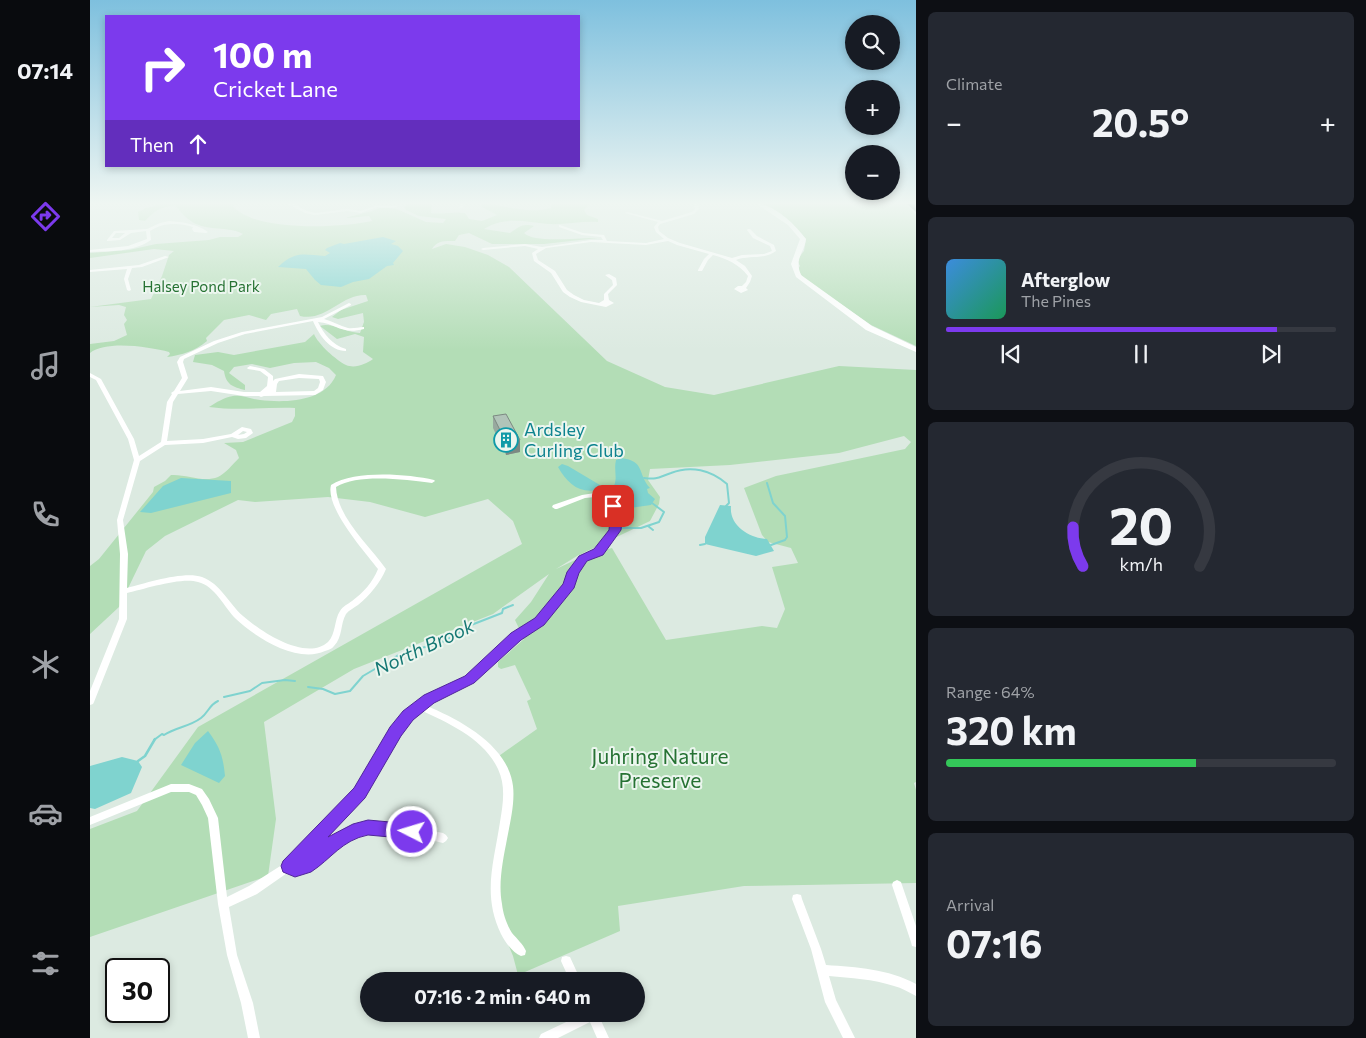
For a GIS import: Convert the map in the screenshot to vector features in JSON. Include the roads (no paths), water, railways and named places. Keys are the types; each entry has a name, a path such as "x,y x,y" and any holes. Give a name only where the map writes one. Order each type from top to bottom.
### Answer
{"street":[{"path":"535,252 535,259 552,272 568,293 584,301 601,303 605,306 612,304 607,301 606,294 615,285 614,279 607,274"},
{"path":"706,252 740,264 749,274 749,280 743,288"},
{"path":"732,260 741,256 770,252"},
{"path":"798,252 794,258 794,266 798,276 869,328 916,350"},
{"path":"700,270 711,254"},
{"path":"90,271 130,267 167,257"},
{"path":"129,290 126,279 130,267"},
{"path":"315,320 349,304"},
{"path":"315,320 336,349 344,350"},
{"path":"164,442 170,402 185,378 180,362 189,354 216,342 244,333 315,320 324,320 344,330 354,331 362,328"},
{"path":"250,368 262,370 271,377 270,386 261,395"},
{"path":"90,375 98,379 107,395 131,439 137,460 120,520 124,554 123,619 90,702"},
{"path":"174,393 211,389 261,395 319,392 323,380 321,377 316,376 282,378 274,384 273,394"},
{"path":"137,460 164,442 203,441 233,435"},
{"path":"124,591 173,580 198,578 209,583 240,618 271,640 293,650 309,653 329,645 337,633 343,612 372,587 382,569 342,515 332,493 333,486 341,481 394,477 432,482"},
{"path":"223,904 236,900 289,866 360,793 395,732 419,706 429,699 470,679 516,637 539,622 569,585 573,572 583,558 598,552 615,530 615,512 610,503 603,497 595,495 584,496 555,507"},
{"path":"419,706 454,722 476,737 494,755 508,781 508,796 494,886 497,910 505,932 520,951"},
{"path":"90,821 172,788 189,788 199,792 213,818 223,904 232,955 254,1038"},
{"path":"289,866 295,869 305,866 338,839 358,829 368,828 412,832 443,838"},
{"path":"898,885 916,942"},
{"path":"797,899 831,1002 849,1038"},
{"path":"566,961 572,972"},
{"path":"822,970 870,974 906,984 916,990"},
{"path":"545,1038 577,1022"},
{"path":"596,1022 603,1038"}],"water":[{"path":"402,252 393,263 394,265 387,266 369,279 353,282 341,287 321,285 306,269 278,267 295,256 325,256 330,253"},
{"path":"621,458 638,465 650,488 647,489 648,493 655,499 651,505 623,509 598,490 579,489 574,486 565,478 558,467 562,464 568,466 610,491 616,480 616,460"},
{"path":"181,478 231,481 231,493 151,513 140,512 163,486"},
{"path":"720,505 731,506 731,513 737,525 754,536 767,539 774,551 756,556 705,544 705,537"},
{"path":"208,731 218,747 223,763 225,776 219,783 181,765 195,743"},
{"path":"122,757 138,761 142,767 131,793 95,809 90,808 90,766"}],"waterway":[{"name":"North Brook","path":"644,478 656,478 686,469 708,472 727,484 729,503 726,506"},
{"path":"767,483 773,503 785,516 787,537 785,540 771,545"},
{"name":"North Brook","path":"621,528 641,528 659,522 664,512 652,503"},
{"name":"North Brook","path":"648,526 653,530"},
{"name":"North Brook","path":"700,545 705,544"},
{"name":"North Brook","path":"308,687 323,689 335,694 350,691 363,676 397,656 415,649 436,645 456,635 466,627 502,613 503,609 513,605"},
{"name":"North Brook","path":"224,697 250,691 262,683 285,680 295,681"},
{"name":"North Brook","path":"155,739 162,734 164,735 196,721 218,701"},
{"name":"North Brook","path":"138,761 145,756 155,739"}],"place":[{"name":"Ardsley Curling Club","path":"506,440"}],"park label":[{"name":"Halsey Pond Park","path":"201,287"},
{"name":"Juhring Nature Preserve","path":"660,769"}]}
